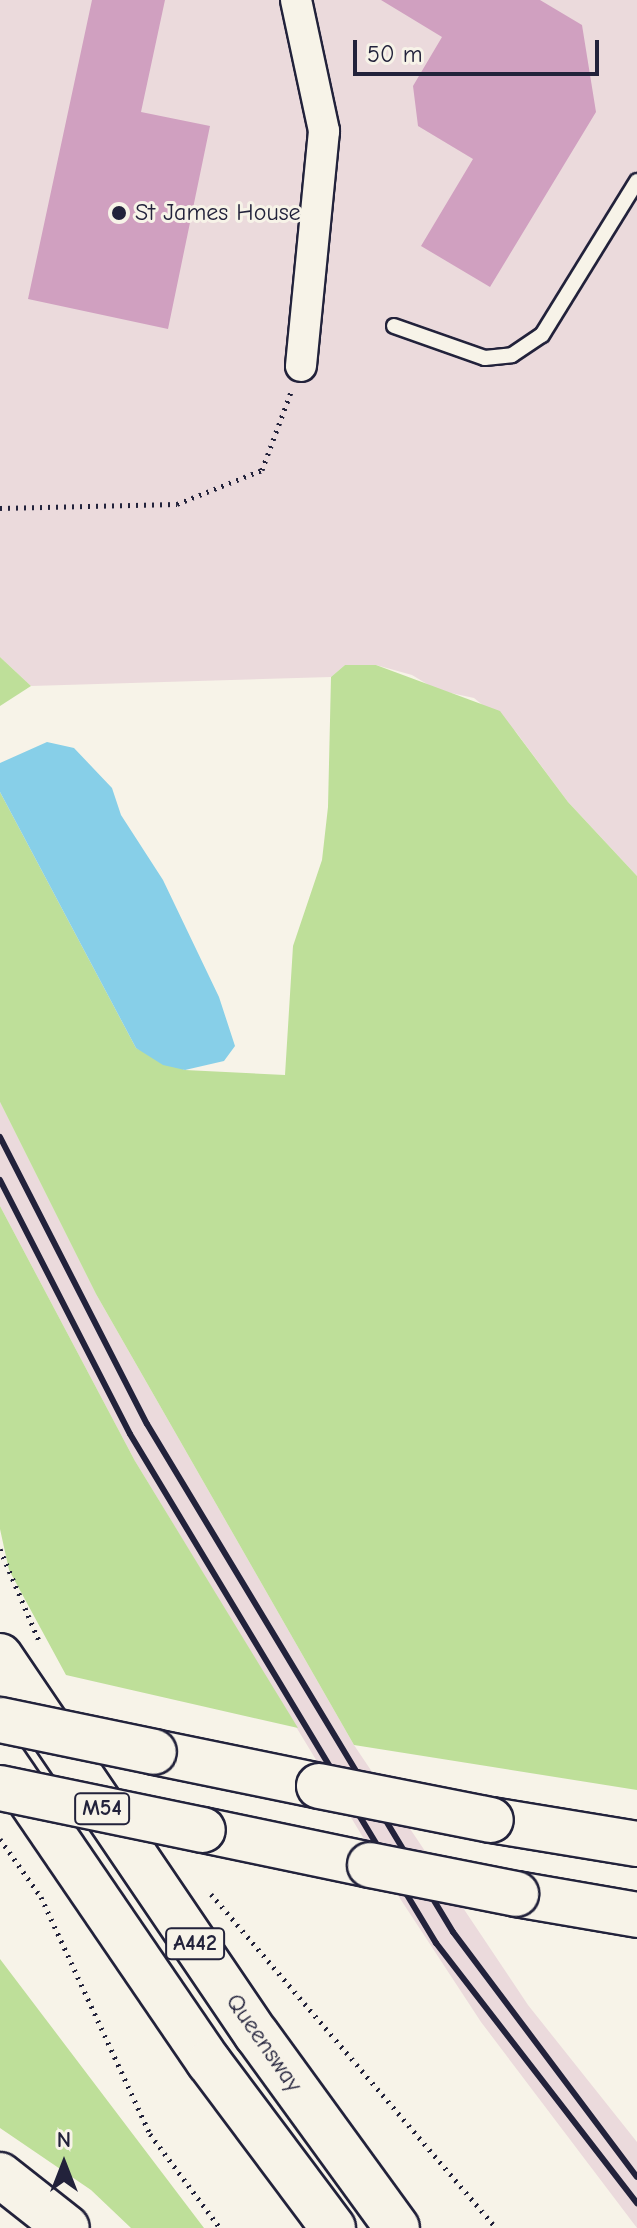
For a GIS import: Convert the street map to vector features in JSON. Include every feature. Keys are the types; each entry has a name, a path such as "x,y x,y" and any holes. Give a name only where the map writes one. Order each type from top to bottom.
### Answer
{"main road":[{"name":"Queensway","path":"20,1650 257,2035 397,2228"},
{"path":"0,1720 491,1820 637,1844"},
{"name":"A442","path":"0,1756 209,2062 333,2228"},
{"name":"M54","path":"0,1788 370,1865 637,1915"},
{"path":"0,2175 67,2228"}],"street":[{"path":"296,0 324,131 301,366"}],"lane":[{"path":"394,326 485,358 512,355 542,335 637,181"}],"path":[{"path":"0,508 177,504 262,470 301,366"},
{"path":"0,1549 20,1650"},
{"path":"0,1839 41,1897 150,2134 220,2228"},
{"path":"204,1886 496,2228"}],"shaded area":[{"path":"0,0 637,0 637,876 568,802 516,732 474,698 437,690 412,675 376,665 345,665 331,677 31,686 0,657"},
{"path":"0,1102 96,1294 354,1745 528,2005 637,2142 637,2228 481,2022 401,1900 135,1461 0,1206"}],"green space":[{"path":"0,657 31,686 0,706"},
{"path":"345,665 376,665 500,711 568,802 637,876 637,1790 354,1745 96,1294 0,1102 0,792 136,1048 185,1070 285,1075 293,946 322,860 328,807 331,677"},
{"path":"0,1206 135,1461 298,1728 66,1675 9,1570 0,1529"},
{"path":"0,1959 204,2228 131,2228 91,2190 0,2128"}],"water":[{"path":"47,742 74,748 112,788 121,815 163,880 219,997 235,1046 224,1061 185,1070 163,1065 136,1048 0,792 0,763"}],"building":[{"name":"St James House","path":"92,0 165,0 141,112 210,126 168,329 28,299"},
{"path":"381,0 540,0 582,25 596,112 490,287 421,246 473,159 418,126 413,86 442,37"}],"railway":[{"path":"0,1137 147,1424 453,1932 637,2177"},
{"path":"0,1180 130,1434 436,1943 637,2203"}],"place":[{"name":"St James House","path":"119,213"}]}
